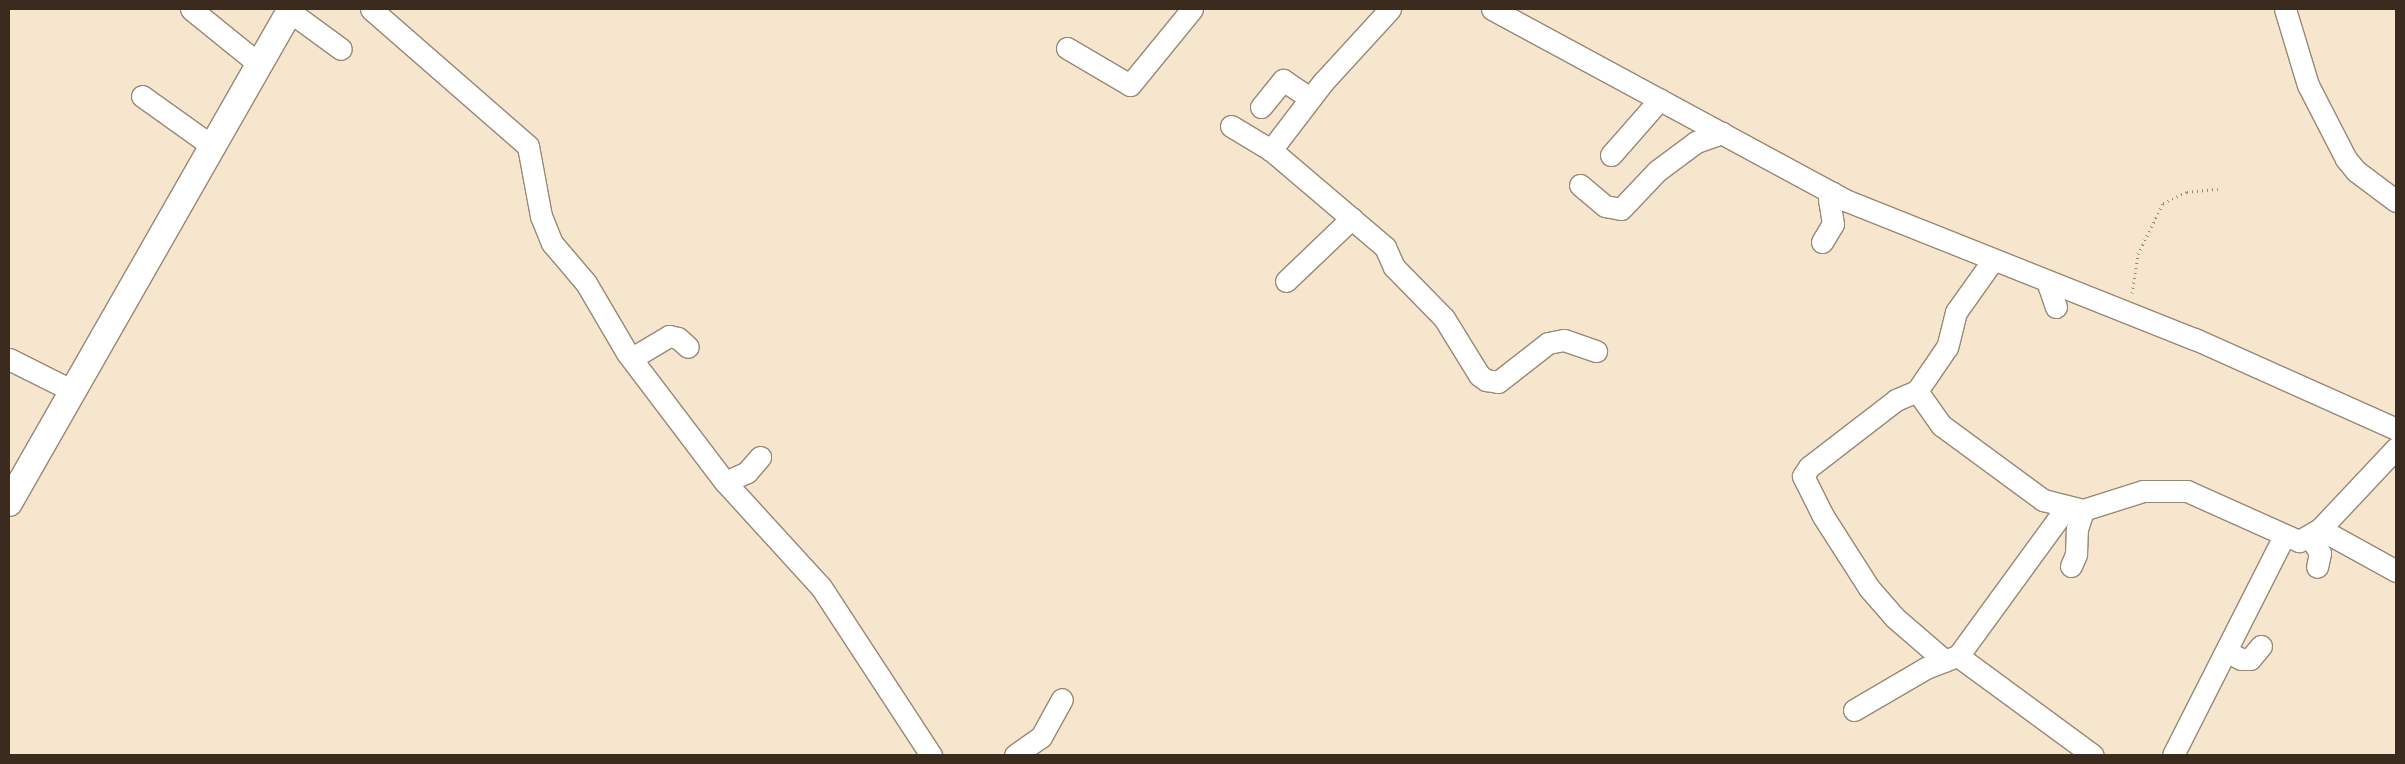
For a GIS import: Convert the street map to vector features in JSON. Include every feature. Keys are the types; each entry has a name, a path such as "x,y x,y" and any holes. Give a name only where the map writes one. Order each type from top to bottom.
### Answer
{"main road":[{"path":"9,502 71,390 290,10"}],"street":[{"path":"191,9 259,64"},
{"path":"371,9 528,146 542,216 552,243 586,283 632,358 725,482 821,587 931,755"},
{"path":"1067,48 1130,85 1192,9"},
{"path":"1271,150 1310,98 1390,9"},
{"path":"1492,9 1833,193 1993,260 2195,339 2396,429"},
{"path":"2285,9 2308,85 2346,159 2356,171 2396,201"},
{"path":"290,10 341,49"},
{"path":"1261,107 1283,80 1310,98"},
{"path":"142,96 212,146"},
{"path":"1611,155 1660,99"},
{"path":"1231,126 1271,150 1385,248 1394,267 1444,318 1479,375 1486,380 1498,382 1548,343 1564,340 1596,351"},
{"path":"1580,185 1606,206 1618,210 1657,171 1696,142 1722,133"},
{"path":"1822,242 1832,224 1829,200 1833,193"},
{"path":"1286,281 1352,218"},
{"path":"1993,260 1956,312 1947,347 1917,391 1896,400 1809,467 1803,476 1824,516 1869,588 1894,617 2093,755"},
{"path":"2056,308 2051,300 2048,287 2062,287"},
{"path":"632,358 669,336 678,338 688,347"},
{"path":"9,359 71,390"},
{"path":"1917,391 1941,425 2013,480 2043,500 2074,509 2143,491 2187,491 2284,536 2299,541 2315,533 2396,448"},
{"path":"725,482 747,472 760,457"},
{"path":"2071,566 2076,554 2077,529 2074,509"},
{"path":"1854,710 1926,668 1951,658 2074,509"},
{"path":"2315,533 2320,553 2317,567"},
{"path":"2315,533 2396,571"},
{"path":"2173,755 2284,536"},
{"path":"2226,651 2240,659 2250,659 2261,646"},
{"path":"1015,755 1041,737 1054,719 1062,698"}],"path":[{"path":"2129,313 2138,254 2163,203 2187,192 2218,189"}]}
